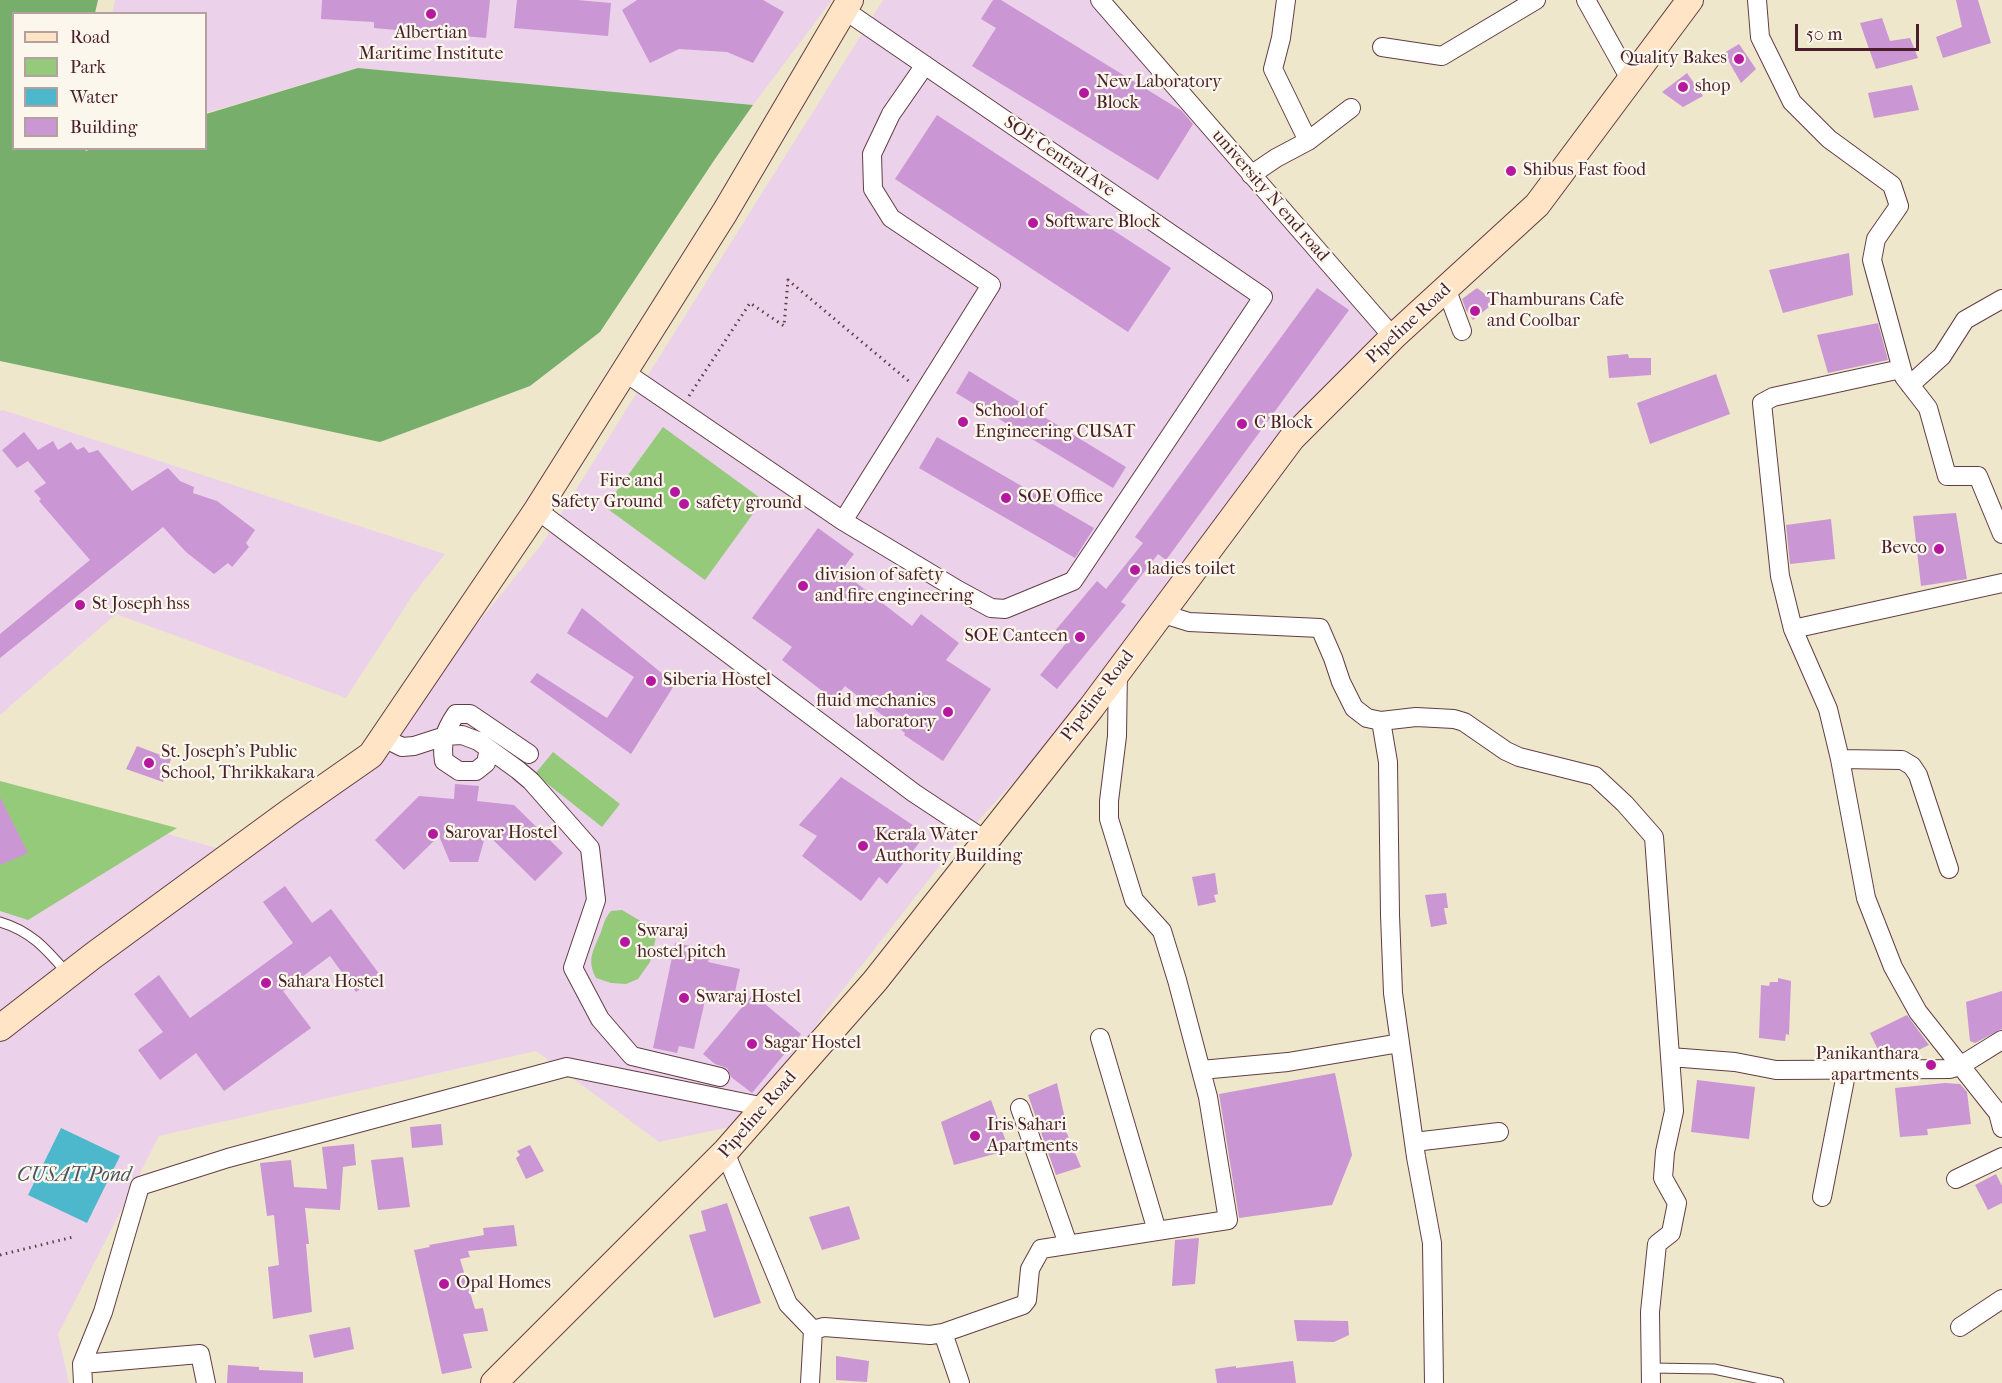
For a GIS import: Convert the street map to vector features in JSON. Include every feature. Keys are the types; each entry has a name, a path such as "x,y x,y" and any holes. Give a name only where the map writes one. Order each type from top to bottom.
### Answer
{"street":[{"name":"university N end road","path":"1100,0 1393,337"},
{"path":"1286,0 1281,38 1273,69 1308,141"},
{"path":"1382,46 1442,56 1536,0"},
{"path":"1586,0 1630,79"},
{"name":"Pipeline Road","path":"494,1383 725,1152 875,981 1091,708 1292,438 1393,337 1537,205 1690,0"},
{"path":"1758,0 1760,37 1792,102 1829,139 1892,185 1899,206 1876,240 1872,260 1904,377 1928,408 1947,476 1978,476 2002,534"},
{"path":"0,1028 288,813 371,755 537,510 725,212 846,4"},
{"name":"SOE Central Ave","path":"843,521 958,591 991,608 1005,609 1073,581 1263,297 925,65 846,4"},
{"path":"623,371 843,521 991,285 891,218 873,189 872,154 891,114 925,65"},
{"path":"1251,175 1308,141 1351,108"},
{"path":"1446,288 1462,331"},
{"path":"1910,385 1942,356 1965,320 2002,298"},
{"path":"1902,369 1773,397 1762,403 1780,576 1793,629 1828,709 1840,759 1866,898 1893,967 1918,1012 1998,1113 2002,1128"},
{"path":"537,510 914,793 985,840"},
{"path":"1793,629 2002,583"},
{"path":"1160,613 1189,622 1320,628 1354,708 1367,718 1454,719 1519,757 1594,776 1625,804 1654,837 1674,1111 1665,1152 1663,1178 1677,1203 1671,1233 1657,1244 1650,1312 1651,1375"},
{"path":"813,1330 824,1327 930,1335 943,1332 1023,1305 1027,1300 1030,1269 1041,1249 1228,1220 1208,1097 1177,980 1162,932 1134,900 1109,819 1117,736 1119,670"},
{"path":"489,749 486,763 476,771 459,771 444,761 442,747 448,725 456,714 470,714 529,754"},
{"path":"1389,720 1390,927 1393,993 1413,1142 1432,1243 1434,1383"},
{"path":"384,738 402,747 414,746 445,736 462,735 478,741 531,781 590,848 596,900 573,968 600,1019 632,1056 720,1077"},
{"path":"1840,759 1902,760 1912,766 1918,776 1949,869"},
{"path":"1100,1038 1157,1231"},
{"path":"1670,1058 1736,1062 1776,1070 1950,1069 1960,1066 2002,1040"},
{"path":"1201,1070 1288,1062 1400,1043"},
{"path":"83,1383 82,1364 103,1312 140,1186 228,1158 567,1067 765,1107"},
{"path":"1822,1197 1847,1069"},
{"path":"1020,1108 1068,1244"},
{"path":"1413,1142 1499,1132"},
{"path":"725,1152 788,1304 813,1330 810,1383"},
{"path":"1956,1179 2002,1157"},
{"path":"1960,1328 2002,1299"},
{"path":"943,1332 960,1383"},
{"path":"82,1364 200,1354 206,1383"}],"lane":[{"path":"0,922 16,926 41,943 68,975"},
{"path":"1651,1375 1714,1369 1779,1383"}],"path":[{"path":"680,410 750,303 784,326 788,280 923,394"},
{"path":"0,1255 73,1237"}],"shaded area":[{"path":"115,0 832,0 753,105 358,68 207,113 207,12 112,12"},
{"path":"883,0 1091,0 1217,141 1393,320 1074,715 952,850 826,1011 753,1122 659,1142 536,1051 159,1136 58,1334 69,1383 0,1383 0,786 234,853 375,749 542,544"},
{"path":"3,410 445,554 412,596 346,698 116,614 0,715 0,411"}],"green space":[{"path":"0,0 98,0 95,12 12,12 12,150 207,150 207,114 358,68 753,105 600,332 530,386 380,442 0,361"},
{"name":"safety ground","path":"663,427 763,500 705,580 605,507"},
{"path":"553,752 620,804 602,827 535,774"},
{"path":"0,781 177,828 28,920 0,911"},
{"name":"Swaraj hostel pitch","path":"622,910 649,926 656,937 650,962 638,979 626,984 611,983 596,978 591,960 606,918 611,911"}],"water":[{"name":"CUSAT Pond","path":"61,1128 120,1156 87,1223 28,1195"}],"building":[{"name":"Albertian Maritime Institute","path":"322,0 490,0 486,38 374,28 374,22 321,19"},
{"path":"517,0 577,0 611,3 608,36 514,28"},
{"path":"637,0 763,0 784,12 753,63 727,52 679,49 650,63 622,10"},
{"name":"New Laboratory Block","path":"993,0 1001,0 1182,111 1193,124 1158,180 972,66 996,28 981,19"},
{"path":"1956,0 1978,0 1991,43 1943,58 1936,37 1962,27"},
{"path":"1882,18 1890,41 1910,38 1918,58 1876,69 1860,23"},
{"name":"Quality Bakes","path":"1739,44 1756,69 1741,83 1724,53"},
{"name":"shop","path":"1687,73 1703,96 1683,107 1662,92"},
{"path":"1912,85 1919,110 1874,118 1868,93"},
{"name":"Software Block","path":"937,115 1171,268 1128,332 895,179"},
{"path":"1849,253 1853,295 1783,313 1769,270"},
{"name":"C Block","path":"1317,288 1349,310 1166,560 1158,554 1121,602 1126,605 1057,689 1040,675 1067,642 1054,632 1097,581 1106,589 1143,543 1135,537"},
{"name":"Thamburans Cafe and Coolbar","path":"1477,288 1495,302 1473,320 1462,299"},
{"path":"1878,323 1888,360 1828,373 1817,335"},
{"path":"1628,354 1629,358 1651,358 1651,375 1609,378 1607,356"},
{"path":"969,371 1126,467 1113,488 956,393"},
{"path":"1716,374 1730,414 1650,444 1637,403"},
{"path":"24,432 38,450 53,441 58,450 71,442 77,450 84,447 89,453 98,450 132,491 168,468 180,481 194,487 193,493 217,501 255,530 246,543 249,547 232,567 228,563 214,574 186,552 163,527 0,658 0,634 90,560 39,501 41,499 34,491 46,483 28,461 17,468 2,450"},
{"name":"SOE Office","path":"937,437 1094,528 1075,558 919,468"},
{"name":"Bevco","path":"1956,513 1967,579 1921,586 1913,516"},
{"path":"1831,519 1835,559 1790,564 1786,525"},
{"path":"818,528 854,554 841,571 912,626 921,614 959,643 946,660 991,689 943,761 904,735 905,733 845,686 834,700 782,660 792,647 752,618"},
{"name":"Siberia Hostel","path":"582,608 675,684 631,754 530,682 537,673 607,718 634,677 567,633"},
{"name":"St. Joseph's Public School, Thrikkakara","path":"137,746 171,759 163,782 126,769"},
{"name":"Kerala Water Authority Building","path":"841,777 926,834 887,884 879,877 861,901 802,856 817,836 799,825"},
{"name":"Sarovar Hostel","path":"455,784 479,786 477,801 514,805 563,853 535,881 486,833 478,862 450,862 439,836 404,870 375,840 419,796 454,799"},
{"path":"0,797 28,853 0,865"},
{"path":"1215,873 1218,894 1214,895 1216,902 1198,906 1192,877"},
{"name":"Sahara Hostel","path":"285,886 312,923 331,909 380,975 356,992 330,956 283,991 311,1028 224,1091 196,1053 160,1080 138,1050 163,1032 134,994 159,975 190,1018 293,943 263,902"},
{"path":"1446,893 1448,908 1444,908 1447,924 1431,927 1425,895"},
{"name":"Swaraj Hostel","path":"675,943 711,950 708,962 740,969 733,1001 706,996 694,1049 679,1046 677,1053 653,1048"},
{"path":"1778,978 1791,981 1789,1035 1786,1034 1785,1041 1759,1038 1761,985 1769,986 1770,982 1778,982"},
{"path":"2002,991 2002,1029 1975,1043 1970,1041 1966,1002"},
{"name":"Sagar Hostel","path":"753,994 801,1034 752,1093 731,1077 727,1068 715,1064 703,1054"},
{"path":"1907,1015 1929,1045 1902,1058 1898,1052 1891,1056 1887,1048 1879,1052 1870,1033"},
{"path":"1335,1073 1352,1155 1332,1205 1239,1218 1219,1094"},
{"path":"1697,1080 1755,1087 1749,1139 1691,1132"},
{"path":"1057,1083 1066,1123 1063,1124 1081,1167 1056,1175 1028,1095"},
{"path":"1945,1083 1960,1084 1967,1092 1971,1124 1927,1129 1928,1135 1900,1137 1895,1088"},
{"name":"Iris Sahari Apartments","path":"991,1100 1009,1150 954,1165 941,1122"},
{"path":"441,1124 443,1145 412,1148 410,1127"},
{"path":"354,1144 356,1165 343,1167 340,1210 305,1208 312,1312 273,1319 268,1267 279,1265 274,1215 267,1216 260,1163 291,1160 294,1187 327,1189 322,1147"},
{"path":"530,1145 544,1171 526,1179 516,1158 520,1155 517,1151"},
{"path":"403,1157 410,1207 378,1210 371,1160"},
{"path":"1996,1174 2002,1186 2002,1203 1988,1210 1975,1185"},
{"path":"727,1203 761,1303 714,1318 689,1235 706,1231 701,1211"},
{"path":"849,1206 860,1239 822,1250 809,1217"},
{"name":"Opal Homes","path":"514,1225 517,1246 468,1251 470,1257 460,1259 475,1309 483,1308 488,1331 463,1334 472,1368 442,1374 414,1250 484,1235 483,1228"},
{"path":"1199,1238 1195,1284 1172,1286 1175,1240"},
{"path":"1294,1320 1348,1321 1349,1335 1334,1342 1297,1341"},
{"path":"350,1327 354,1349 314,1358 309,1335"},
{"path":"836,1356 869,1361 867,1382 836,1380"},
{"path":"1293,1361 1296,1383 1217,1383 1215,1369"},
{"path":"228,1365 259,1367 259,1370 303,1372 303,1383 227,1383"}],"place":[{"name":"Albertian Maritime Institute","path":"431,14"},
{"name":"Quality Bakes","path":"1739,59"},
{"name":"shop","path":"1683,87"},
{"name":"New Laboratory Block","path":"1084,93"},
{"name":"Shibus Fast food","path":"1511,171"},
{"name":"Software Block","path":"1033,223"},
{"name":"Thamburans Cafe and Coolbar","path":"1475,311"},
{"name":"School of Engineering CUSAT","path":"963,422"},
{"name":"C Block","path":"1242,424"},
{"name":"Fire and Safety Ground","path":"675,492"},
{"name":"SOE Office","path":"1006,498"},
{"name":"safety ground","path":"684,504"},
{"name":"Bevco","path":"1939,549"},
{"name":"ladies toilet","path":"1135,570"},
{"name":"division of safety and fire engineering","path":"803,586"},
{"name":"St Joseph hss","path":"80,605"},
{"name":"SOE Canteen","path":"1080,637"},
{"name":"Siberia Hostel","path":"651,681"},
{"name":"fluid mechanics laboratory","path":"948,712"},
{"name":"St. Joseph's Public School, Thrikkakara","path":"149,763"},
{"name":"Sarovar Hostel","path":"433,834"},
{"name":"Kerala Water Authority Building","path":"863,846"},
{"name":"Swaraj hostel pitch","path":"625,942"},
{"name":"Sahara Hostel","path":"266,983"},
{"name":"Swaraj Hostel","path":"684,998"},
{"name":"Sagar Hostel","path":"752,1044"},
{"name":"Panikanthara apartments","path":"1931,1065"},
{"name":"Iris Sahari Apartments","path":"975,1136"},
{"name":"Opal Homes","path":"444,1284"}]}
